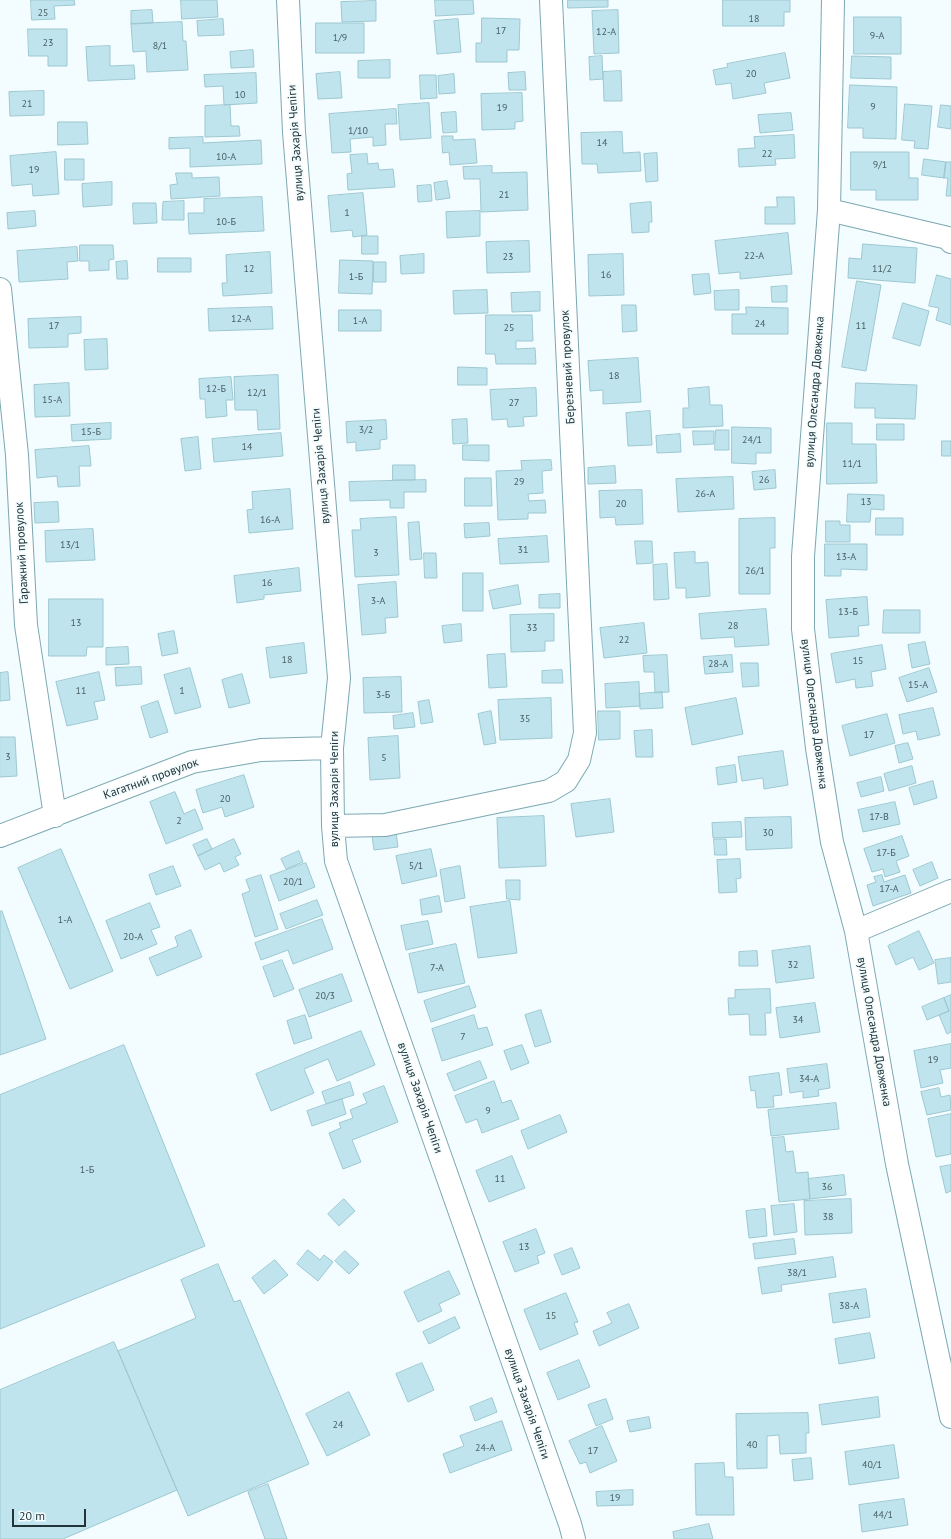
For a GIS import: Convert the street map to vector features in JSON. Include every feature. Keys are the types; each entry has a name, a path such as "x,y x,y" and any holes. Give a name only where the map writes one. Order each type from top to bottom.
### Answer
{"street":[{"name":"вулиця Захарія Чепіги","path":"288,0 294,132 339,678 332,748 333,826 336,861 574,1539"},
{"name":"Березневий провулок","path":"333,826 385,825 549,791 566,781 579,760 585,734 551,0"},
{"name":"вулиця Олесандра Довженка","path":"833,0 829,210 803,556 803,629 817,748 832,842 856,931 897,1164 951,1417"},
{"path":"829,210 950,239"},
{"name":"Гаражний провулок","path":"0,289 17,455 26,625 55,816"},
{"name":"Кагатний провулок","path":"0,836 192,762 261,750 332,748"},
{"path":"856,931 951,891"}],"building":[{"path":"31,0 74,0 75,5 54,6 55,19 32,20"},
{"path":"181,0 217,0 218,17 182,19"},
{"path":"435,0 473,0 474,14 436,16"},
{"path":"568,0 608,0 608,7 568,8"},
{"path":"723,0 790,0 790,12 784,12 784,26 723,26"},
{"path":"376,1 376,21 342,22 341,2"},
{"path":"152,10 153,23 131,24 131,11"},
{"path":"618,10 619,53 594,54 592,11"},
{"path":"854,17 901,17 901,54 854,54"},
{"path":"482,18 520,19 519,50 507,50 507,62 476,62 476,43 481,43"},
{"path":"223,19 224,35 198,36 197,21"},
{"path":"458,19 461,52 437,54 434,21"},
{"path":"182,22 183,41 186,41 188,70 147,72 146,51 133,52 131,24"},
{"path":"316,23 364,23 364,53 316,53"},
{"path":"28,29 67,29 67,66 48,66 48,56 29,56"},
{"path":"110,46 110,66 134,65 135,79 88,81 86,47"},
{"path":"253,50 254,67 231,68 230,52"},
{"path":"785,53 790,78 764,83 766,93 733,99 731,83 716,85 713,70 728,67 727,64"},
{"path":"602,56 603,79 590,80 589,57"},
{"path":"852,56 891,57 891,79 851,78"},
{"path":"390,60 390,78 358,78 358,61"},
{"path":"621,71 622,101 604,101 603,72"},
{"path":"340,72 342,98 318,99 316,74"},
{"path":"525,72 526,90 509,90 508,73"},
{"path":"256,73 257,103 224,105 223,86 205,87 204,75"},
{"path":"454,74 455,93 439,94 438,76"},
{"path":"420,75 436,75 437,98 421,99"},
{"path":"850,85 897,87 896,139 863,138 863,128 848,128"},
{"path":"44,91 44,115 10,116 9,92"},
{"path":"522,93 523,121 515,122 515,129 482,130 481,94"},
{"path":"429,103 431,138 400,140 398,105"},
{"path":"905,104 932,106 928,149 914,148 915,141 902,140"},
{"path":"230,105 231,126 239,126 240,136 205,137 205,106"},
{"path":"941,105 951,106 951,129 938,127"},
{"path":"396,109 397,124 385,124 386,145 373,146 373,137 350,139 351,152 332,153 329,114"},
{"path":"456,112 457,132 443,133 441,113"},
{"path":"791,113 793,130 760,133 758,115"},
{"path":"58,122 87,122 88,144 58,145"},
{"path":"622,132 623,153 640,152 641,171 598,173 597,164 582,164 581,133"},
{"path":"794,135 795,158 775,159 776,165 739,167 738,149 755,148 754,137"},
{"path":"442,136 453,136 453,140 475,139 477,163 450,165 449,152 443,153"},
{"path":"203,137 203,143 261,140 262,164 190,167 190,148 169,149 169,138"},
{"path":"56,152 59,194 33,196 32,184 12,186 10,156"},
{"path":"851,152 909,152 909,178 918,178 918,200 876,200 876,190 851,190"},
{"path":"657,153 658,181 646,182 644,154"},
{"path":"367,154 368,164 378,163 379,170 393,169 395,187 348,190 347,174 352,173 350,155"},
{"path":"65,159 84,159 84,180 65,180"},
{"path":"924,159 946,162 944,178 922,175"},
{"path":"946,162 951,162 951,196 946,196 948,178 944,178"},
{"path":"492,166 492,173 527,172 528,210 481,212 480,179 464,179 463,167"},
{"path":"176,173 192,173 192,178 219,177 220,196 171,199 170,185 177,184"},
{"path":"447,181 450,198 436,200 434,183"},
{"path":"112,182 112,205 83,207 82,184"},
{"path":"431,185 432,201 418,202 417,186"},
{"path":"363,193 367,235 353,237 352,230 331,232 328,196"},
{"path":"262,197 264,231 189,234 188,213 204,213 204,199"},
{"path":"777,197 794,197 795,224 765,224 765,207 777,207"},
{"path":"184,201 184,220 162,220 163,202"},
{"path":"651,202 652,222 649,222 649,232 632,233 630,204"},
{"path":"133,203 156,203 157,223 134,224"},
{"path":"35,211 36,226 8,229 7,213"},
{"path":"480,211 480,236 447,238 446,212"},
{"path":"788,233 792,274 740,279 740,272 719,274 715,241"},
{"path":"362,236 378,236 378,254 362,254"},
{"path":"529,241 530,272 487,273 486,242"},
{"path":"863,244 917,248 915,283 848,278 849,258 861,259"},
{"path":"80,245 113,245 114,259 109,260 109,270 89,271 89,261 80,261"},
{"path":"77,247 78,261 67,262 68,279 19,282 17,251"},
{"path":"270,252 272,293 223,296 222,283 227,283 226,255"},
{"path":"424,254 424,273 401,274 400,256"},
{"path":"623,254 624,295 589,296 588,255"},
{"path":"158,258 191,258 191,272 158,272"},
{"path":"340,260 373,261 372,294 339,293"},
{"path":"127,261 128,279 117,279 116,262"},
{"path":"374,262 386,262 386,282 374,282"},
{"path":"709,274 711,293 694,295 692,275"},
{"path":"937,275 951,279 951,325 936,320 939,308 929,306"},
{"path":"857,281 881,285 866,371 842,367"},
{"path":"787,286 787,302 772,302 771,287"},
{"path":"487,290 488,313 454,314 453,291"},
{"path":"739,290 739,310 715,310 714,291"},
{"path":"540,292 540,311 512,312 511,293"},
{"path":"903,303 929,311 920,346 893,338"},
{"path":"622,305 636,305 637,331 623,332"},
{"path":"272,307 273,329 209,331 208,309"},
{"path":"746,307 788,308 788,334 732,334 732,314 746,314"},
{"path":"339,310 381,310 381,331 339,331"},
{"path":"486,315 532,315 533,341 516,341 516,349 535,348 536,364 496,364 495,354 486,354"},
{"path":"81,317 81,333 68,334 68,347 29,348 28,319"},
{"path":"107,339 108,369 85,370 84,340"},
{"path":"638,358 641,402 603,404 603,390 590,391 588,361"},
{"path":"458,367 487,368 487,385 458,385"},
{"path":"278,375 280,429 258,430 257,410 235,410 234,377"},
{"path":"231,377 233,400 226,400 227,416 206,418 205,399 200,399 199,379"},
{"path":"69,383 70,416 35,417 34,385"},
{"path":"856,383 917,385 915,419 875,418 875,408 855,408"},
{"path":"709,387 710,405 722,405 723,426 683,428 683,408 689,408 688,389"},
{"path":"536,388 537,416 523,417 524,426 508,427 507,419 492,420 490,390"},
{"path":"650,411 652,445 628,446 626,413"},
{"path":"467,419 468,443 453,444 452,420"},
{"path":"386,420 387,439 380,440 380,449 356,451 356,442 347,443 346,422"},
{"path":"111,423 111,439 72,441 71,425"},
{"path":"827,423 852,423 852,444 876,444 877,483 827,484"},
{"path":"877,424 904,424 904,440 877,440"},
{"path":"732,427 771,428 771,453 756,453 756,464 732,463"},
{"path":"716,430 729,430 729,450 715,450"},
{"path":"693,431 714,431 714,444 694,445"},
{"path":"281,433 283,456 214,462 212,439"},
{"path":"680,434 681,452 657,453 656,436"},
{"path":"198,437 201,469 185,471 181,439"},
{"path":"942,441 951,441 951,456 942,456"},
{"path":"463,445 489,445 489,461 463,460"},
{"path":"89,446 91,466 79,466 80,486 58,487 57,476 37,478 35,450"},
{"path":"551,460 552,470 542,471 543,493 528,494 529,501 545,500 546,513 528,513 528,519 498,520 496,471 522,470 521,461"},
{"path":"393,465 415,465 415,480 393,480"},
{"path":"615,466 616,483 588,484 588,468"},
{"path":"775,470 776,488 754,490 752,472"},
{"path":"733,477 734,509 678,512 676,479"},
{"path":"465,478 491,478 492,506 465,506"},
{"path":"426,480 426,492 404,492 404,508 390,508 390,500 350,501 349,482"},
{"path":"290,489 293,529 249,533 247,510 253,509 252,492"},
{"path":"642,490 643,524 616,525 615,517 600,518 599,491"},
{"path":"848,494 884,495 884,510 871,509 870,522 847,522"},
{"path":"58,502 59,522 35,523 34,503"},
{"path":"396,517 399,575 355,577 352,530 361,530 360,519"},
{"path":"775,518 775,548 770,548 770,594 739,594 739,519"},
{"path":"876,518 903,518 903,535 876,535"},
{"path":"826,521 840,521 840,525 850,525 850,542 826,542"},
{"path":"419,522 422,559 410,560 408,523"},
{"path":"489,523 490,536 465,538 464,524"},
{"path":"93,529 95,560 46,562 45,531"},
{"path":"547,536 549,562 500,564 498,539"},
{"path":"635,541 652,541 653,563 637,564"},
{"path":"825,544 867,544 867,570 841,569 841,576 825,576"},
{"path":"695,552 695,563 708,562 710,596 686,598 686,588 676,588 674,553"},
{"path":"424,553 436,553 437,578 425,578"},
{"path":"667,564 669,599 654,600 653,565"},
{"path":"299,568 301,591 264,595 264,599 237,603 234,576"},
{"path":"463,573 483,573 483,611 463,611"},
{"path":"396,582 398,617 385,618 386,633 362,635 358,585"},
{"path":"518,585 521,604 493,609 489,591"},
{"path":"560,594 560,608 539,608 539,595"},
{"path":"867,597 869,625 858,626 859,636 829,638 826,600"},
{"path":"49,599 103,599 103,647 87,647 86,656 49,656"},
{"path":"766,609 769,645 735,647 734,637 701,639 699,614"},
{"path":"884,610 920,610 920,633 883,633"},
{"path":"554,614 554,641 545,641 545,651 511,652 510,615"},
{"path":"644,623 647,653 604,658 600,628"},
{"path":"461,624 462,641 444,643 442,626"},
{"path":"174,631 178,653 162,656 158,634"},
{"path":"925,642 930,664 912,668 908,645"},
{"path":"304,643 307,673 270,678 266,648"},
{"path":"882,645 886,669 871,672 873,686 856,688 855,679 836,683 831,654"},
{"path":"128,647 129,664 106,665 106,648"},
{"path":"505,654 507,687 489,688 487,655"},
{"path":"667,655 669,692 655,693 654,672 644,672 643,656"},
{"path":"732,655 733,672 705,674 703,657"},
{"path":"741,663 758,663 759,686 743,687"},
{"path":"141,667 142,684 116,686 115,668"},
{"path":"190,668 201,707 175,714 164,675"},
{"path":"929,668 937,692 907,702 899,678"},
{"path":"562,670 563,683 542,683 542,671"},
{"path":"8,672 10,700 0,701 0,673"},
{"path":"99,672 105,700 94,702 98,719 67,726 56,682"},
{"path":"242,674 250,703 229,708 222,680"},
{"path":"401,677 402,712 364,713 363,678"},
{"path":"639,682 640,706 606,708 605,684"},
{"path":"662,692 663,708 640,709 639,694"},
{"path":"551,698 552,738 500,740 498,700"},
{"path":"736,698 743,734 692,745 685,708"},
{"path":"429,700 433,722 421,724 418,702"},
{"path":"158,701 168,732 150,738 141,707"},
{"path":"933,708 940,735 918,740 916,731 903,734 899,715"},
{"path":"491,711 496,743 484,745 478,714"},
{"path":"598,711 620,711 620,739 599,740"},
{"path":"413,713 415,727 394,729 393,716"},
{"path":"887,714 895,743 850,756 842,726"},
{"path":"652,730 653,757 636,757 634,731"},
{"path":"398,736 400,778 370,780 368,738"},
{"path":"0,737 15,737 17,776 0,777"},
{"path":"908,743 913,759 899,763 895,746"},
{"path":"783,751 788,785 764,789 763,778 742,781 738,757"},
{"path":"735,765 737,782 718,785 716,768"},
{"path":"912,766 916,783 889,791 884,774"},
{"path":"244,775 254,807 225,817 222,807 203,813 196,790"},
{"path":"881,777 884,791 861,797 857,783"},
{"path":"933,781 937,798 914,805 909,788"},
{"path":"175,792 184,814 195,809 203,829 166,844 150,802"},
{"path":"610,799 614,832 576,837 571,804"},
{"path":"895,802 900,824 863,832 858,810"},
{"path":"544,816 546,866 499,868 497,818"},
{"path":"791,817 792,848 746,850 745,818"},
{"path":"741,822 742,837 713,838 712,823"},
{"path":"396,832 398,847 374,850 372,836"},
{"path":"902,836 909,856 896,861 900,872 885,877 883,869 872,872 864,849"},
{"path":"207,839 212,849 198,856 193,845"},
{"path":"234,839 241,854 235,857 239,865 224,872 220,863 205,870 198,856"},
{"path":"714,839 726,839 727,855 715,855"},
{"path":"61,849 113,971 70,989 18,868"},
{"path":"431,849 437,876 402,884 396,856"},
{"path":"299,851 303,862 286,869 281,859"},
{"path":"740,859 741,878 736,879 737,892 719,893 717,860"},
{"path":"932,862 938,878 920,886 913,870"},
{"path":"306,863 315,887 279,901 270,876"},
{"path":"173,866 181,886 156,895 149,875"},
{"path":"460,866 465,898 445,902 440,870"},
{"path":"261,875 278,929 255,937 242,894 250,891 246,880"},
{"path":"882,875 884,882 905,875 911,893 873,906 867,885 876,882 874,877"},
{"path":"506,880 520,880 520,900 507,899"},
{"path":"439,896 442,912 422,915 420,900"},
{"path":"317,900 323,915 286,929 280,914"},
{"path":"510,901 517,953 478,958 470,907"},
{"path":"150,903 160,927 151,930 157,944 121,959 106,921"},
{"path":"2,911 46,1039 0,1055 0,912"},
{"path":"322,919 333,949 293,964 288,950 261,960 255,943"},
{"path":"428,921 433,944 406,950 401,926"},
{"path":"191,930 202,957 157,976 149,958 178,946 175,937"},
{"path":"919,931 934,963 919,970 913,957 896,965 888,946"},
{"path":"456,944 465,983 418,993 409,954"},
{"path":"810,946 814,978 776,983 772,951"},
{"path":"757,951 758,966 739,966 739,952"},
{"path":"951,958 951,982 938,984 935,960"},
{"path":"282,960 294,989 274,997 263,967"},
{"path":"342,974 352,1001 309,1017 299,990"},
{"path":"469,986 476,1007 431,1022 424,1001"},
{"path":"770,989 771,1013 765,1013 766,1035 750,1035 749,1014 729,1015 728,998 735,998 735,990"},
{"path":"951,995 951,1032 947,1034 939,1015 949,1011 944,998"},
{"path":"944,998 949,1011 927,1020 922,1007"},
{"path":"815,1003 820,1032 780,1038 776,1008"},
{"path":"541,1010 551,1042 535,1047 525,1015"},
{"path":"305,1015 312,1038 294,1044 287,1021"},
{"path":"474,1015 478,1029 487,1027 493,1045 442,1061 432,1029"},
{"path":"361,1031 375,1065 337,1081 328,1059 304,1069 314,1093 271,1111 256,1074"},
{"path":"951,1044 951,1068 940,1070 943,1083 921,1088 914,1051"},
{"path":"124,1045 205,1246 0,1329 0,1095"},
{"path":"522,1045 529,1063 511,1070 504,1051"},
{"path":"480,1061 487,1078 454,1091 447,1074"},
{"path":"827,1064 830,1088 818,1090 819,1096 803,1098 803,1091 790,1093 787,1069"},
{"path":"779,1073 782,1095 773,1096 774,1107 757,1108 755,1090 751,1091 749,1077"},
{"path":"494,1081 502,1103 511,1100 519,1119 482,1133 477,1119 466,1123 455,1096"},
{"path":"350,1082 354,1095 326,1104 322,1092"},
{"path":"384,1086 398,1122 352,1140 361,1162 343,1169 329,1133 341,1128 339,1123 353,1118 350,1110 367,1103 363,1094"},
{"path":"939,1088 941,1097 950,1095 951,1110 927,1115 921,1092"},
{"path":"342,1099 346,1114 312,1126 307,1111"},
{"path":"836,1103 839,1129 771,1136 768,1110"},
{"path":"951,1114 951,1154 936,1157 928,1119"},
{"path":"560,1115 567,1132 528,1149 521,1131"},
{"path":"784,1137 786,1152 793,1151 796,1173 808,1172 810,1199 779,1202 772,1138"},
{"path":"512,1156 525,1188 489,1202 476,1171"},
{"path":"951,1165 951,1191 946,1193 940,1167"},
{"path":"844,1175 846,1195 810,1199 808,1179"},
{"path":"344,1199 355,1211 339,1226 328,1214"},
{"path":"851,1199 852,1233 805,1235 804,1201"},
{"path":"794,1204 797,1232 774,1235 771,1206"},
{"path":"765,1209 767,1236 749,1238 746,1211"},
{"path":"536,1229 545,1253 537,1256 539,1263 515,1272 503,1242"},
{"path":"794,1239 796,1254 755,1259 753,1244"},
{"path":"572,1248 580,1268 562,1275 554,1255"},
{"path":"308,1250 320,1260 324,1255 333,1262 318,1281 297,1264"},
{"path":"345,1251 359,1264 349,1274 335,1261"},
{"path":"833,1257 836,1277 781,1285 782,1291 762,1294 758,1268"},
{"path":"275,1260 288,1275 264,1294 252,1278"},
{"path":"218,1264 234,1302 240,1300 309,1464 188,1516 118,1351 196,1318 181,1280"},
{"path":"449,1271 460,1294 439,1304 442,1311 418,1322 404,1292"},
{"path":"866,1289 870,1317 833,1323 829,1294"},
{"path":"566,1293 578,1322 574,1323 578,1334 540,1350 524,1310"},
{"path":"629,1304 639,1328 599,1346 593,1331 612,1323 607,1313"},
{"path":"455,1317 460,1328 429,1344 423,1332"},
{"path":"870,1333 875,1358 839,1364 835,1339"},
{"path":"114,1342 177,1490 63,1539 0,1539 0,1390"},
{"path":"579,1360 590,1387 558,1400 547,1373"},
{"path":"422,1363 434,1390 408,1402 396,1374"},
{"path":"349,1392 370,1435 327,1456 306,1414"},
{"path":"878,1397 880,1417 822,1425 819,1405"},
{"path":"492,1398 497,1412 475,1421 470,1407"},
{"path":"606,1399 613,1419 596,1426 588,1405"},
{"path":"808,1413 809,1433 806,1433 806,1453 780,1454 779,1435 767,1436 767,1468 737,1469 736,1414"},
{"path":"649,1417 651,1428 630,1432 627,1421"},
{"path":"502,1421 512,1450 450,1473 443,1454 464,1446 460,1436"},
{"path":"602,1426 617,1461 590,1473 586,1462 580,1464 569,1441"},
{"path":"894,1445 899,1478 849,1485 845,1452"},
{"path":"811,1458 813,1479 794,1481 792,1460"},
{"path":"724,1463 725,1477 733,1477 734,1515 696,1515 695,1464"},
{"path":"268,1484 287,1539 265,1539 248,1492"},
{"path":"633,1490 633,1505 597,1506 596,1492"},
{"path":"904,1499 908,1525 862,1532 859,1505"},
{"path":"709,1524 713,1539 674,1539 673,1532"}]}
